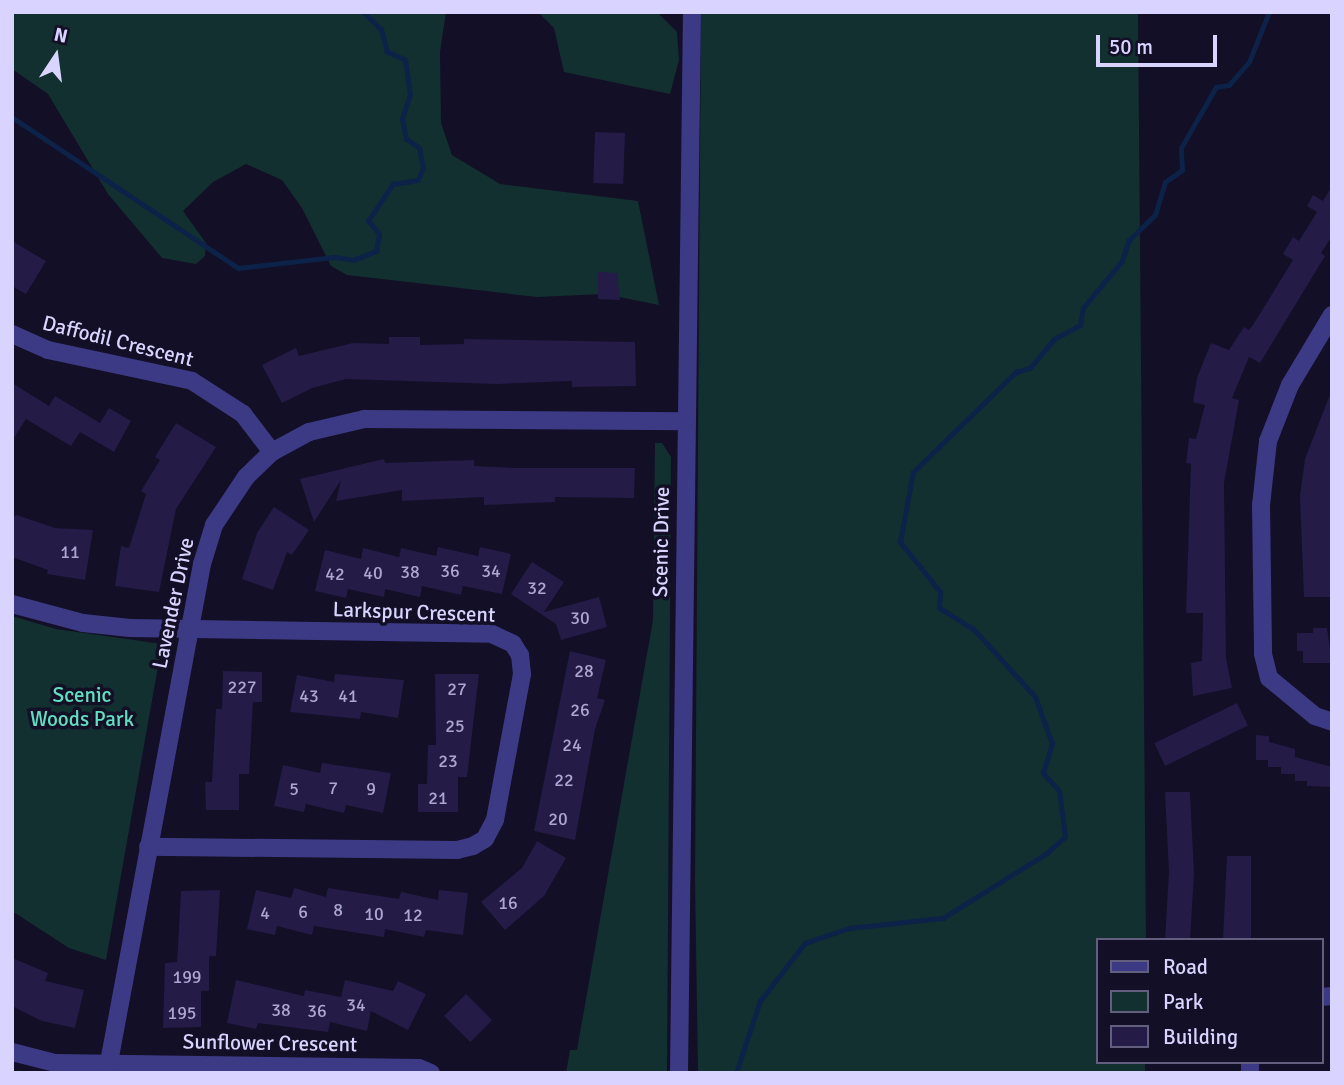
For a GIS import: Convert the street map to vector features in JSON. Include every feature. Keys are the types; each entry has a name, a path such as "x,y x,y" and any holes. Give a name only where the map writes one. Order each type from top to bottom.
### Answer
{"street":[{"name":"Scenic Drive","path":"679,1073 692,12"},
{"path":"1332,315 1290,385 1268,441 1261,505 1263,654 1269,678 1315,716 1332,722"},
{"name":"Daffodil Crescent","path":"12,334 48,350 192,381 243,414 272,452"},
{"name":"Lavender Drive","path":"108,1068 189,630 214,525 232,493 272,452 317,429 363,419 685,421"},
{"path":"12,604 104,627 189,630"},
{"name":"Larkspur Crescent","path":"148,846 465,849 491,830 507,760 522,665 513,644 504,637 189,630"},
{"name":"Sunflower Crescent","path":"12,1052 55,1063 108,1068 419,1068 431,1073"}],"green space":[{"path":"12,12 446,12 440,52 441,123 452,155 500,184 638,201 659,305 604,294 537,297 347,275 331,266 302,208 282,180 246,164 213,182 183,211 206,243 205,256 196,264 162,258 108,194 48,94 12,69"},
{"path":"538,12 657,12 677,32 679,60 670,94 564,72 554,28"},
{"path":"701,12 1138,12 1146,938 1096,938 1096,1064 1145,1064 1145,1073 698,1073 695,879"},
{"path":"655,443 662,443 671,457 667,1073 566,1073 570,1050 577,1050 653,620"},
{"name":"Scenic Woods Park","path":"12,616 56,629 162,644 106,960 69,948 12,911"}],"building":[{"path":"595,132 625,133 623,184 593,183"},
{"path":"1332,186 1332,236 1321,253 1325,256 1260,363 1249,357 1232,398 1239,400 1224,483 1226,658 1232,688 1193,696 1191,663 1202,661 1203,613 1186,613 1191,464 1186,463 1189,438 1196,439 1205,405 1193,402 1197,378 1211,343 1229,350 1244,327 1249,330 1253,325 1293,260 1283,254 1293,237 1299,241 1317,212 1307,206 1313,195 1323,201"},
{"path":"12,241 46,261 26,294 12,286"},
{"path":"598,272 617,273 620,300 598,299"},
{"path":"389,337 420,337 420,345 464,344 464,339 635,342 636,386 572,387 572,381 497,384 346,379 312,388 282,403 262,365 296,348 299,356 353,343 389,344"},
{"path":"12,383 49,406 55,396 100,423 109,408 131,421 114,452 80,432 71,446 26,419 12,441"},
{"path":"1331,392 1332,597 1304,597 1300,496 1305,459"},
{"path":"176,423 216,447 176,509 159,592 115,586 121,546 129,548 146,494 141,491 160,460 155,457"},
{"path":"384,459 385,463 474,460 474,466 515,468 635,468 634,498 555,497 555,502 484,505 484,497 402,501 402,490 336,501 341,480 314,522 300,479"},
{"path":"274,507 309,530 292,555 287,552 273,590 242,579 257,533"},
{"path":"17,515 55,528 93,530 85,580 47,574 48,570 12,557 12,517"},
{"path":"438,547 478,556 480,547 511,554 502,594 463,586 461,595 422,586 420,597 385,589 384,597 348,589 346,598 315,591 325,550 361,559 363,548 399,557 401,548 436,556"},
{"path":"532,562 564,582 544,612 599,597 607,627 561,640 556,624 511,594"},
{"path":"1313,628 1327,628 1332,663 1303,663 1303,651 1297,651 1297,633 1313,633"},
{"path":"570,651 606,660 597,698 605,700 595,729 575,840 534,831"},
{"path":"223,671 262,672 262,702 253,702 249,774 239,774 239,810 206,810 205,782 212,782 216,709 222,709"},
{"path":"335,674 404,680 398,718 361,712 360,719 290,712 297,675 334,682"},
{"path":"435,674 479,674 467,777 458,777 458,812 418,812 418,784 427,784 428,745 436,745"},
{"path":"1237,703 1248,725 1165,766 1154,743"},
{"path":"1256,735 1269,736 1269,742 1295,749 1295,757 1332,767 1332,787 1307,786 1307,781 1295,781 1295,774 1281,774 1281,767 1268,767 1268,760 1256,760"},
{"path":"322,763 391,773 383,813 346,805 344,813 306,804 304,812 274,806 283,765 320,773"},
{"path":"1165,792 1190,792 1194,874 1190,938 1165,938 1169,872"},
{"path":"537,841 566,858 544,896 505,930 481,902 522,868"},
{"path":"1227,856 1251,856 1251,938 1223,938"},
{"path":"294,888 326,897 328,888 399,899 401,892 438,900 439,890 468,893 463,935 426,930 424,937 385,929 384,937 314,926 312,935 277,926 275,935 247,929 256,890 291,898"},
{"path":"220,890 216,956 209,956 209,991 201,991 201,1027 163,1028 165,963 177,962 181,891"},
{"path":"12,958 48,973 45,981 84,990 75,1028 42,1021 12,1006"},
{"path":"236,980 304,996 305,990 341,997 345,980 393,991 398,981 426,994 408,1030 371,1011 367,1031 330,1022 328,1032 258,1023 256,1029 227,1023"},
{"path":"466,994 492,1020 470,1042 444,1016"}],"waterway":[{"path":"12,117 238,268 335,257 353,260 376,251 379,234 368,221 393,184 418,180 423,168 419,148 406,139 402,119 410,95 405,60 387,52 381,30 363,12"},
{"path":"736,1073 760,1001 805,943 849,928 943,918 1047,853 1065,837 1059,791 1043,773 1052,744 1035,697 974,630 939,608 940,592 900,542 913,472 1016,372 1030,368 1054,339 1080,325 1083,308 1122,261 1129,240 1155,215 1165,182 1182,170 1181,148 1216,87 1229,85 1249,62 1269,12"}]}
